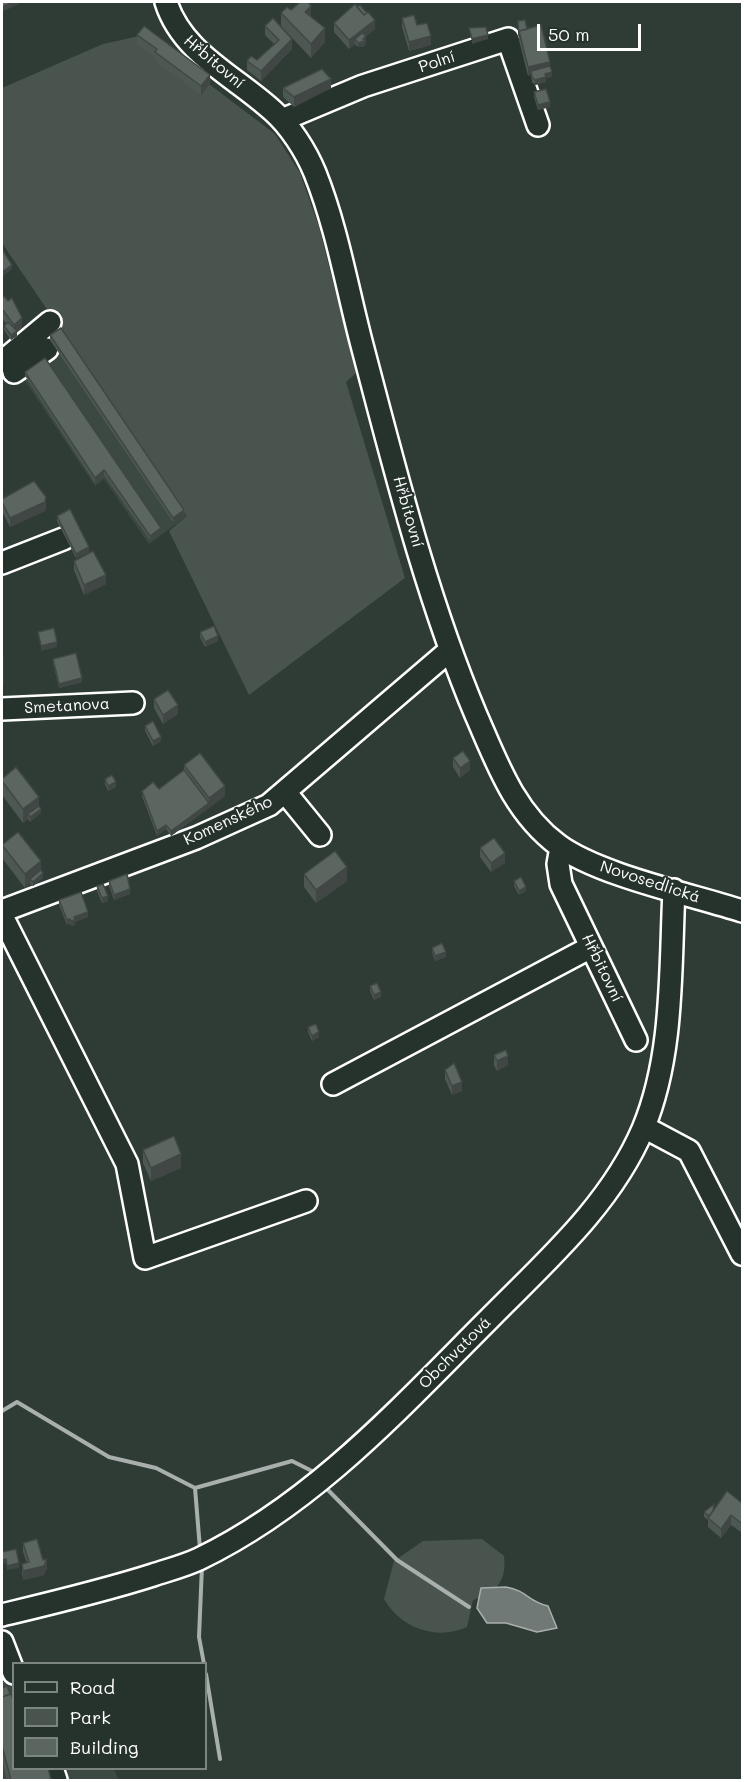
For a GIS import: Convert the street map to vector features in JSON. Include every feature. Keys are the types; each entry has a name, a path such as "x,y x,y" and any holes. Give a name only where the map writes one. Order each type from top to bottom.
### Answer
{"street":[{"name":"Hřbitovní","path":"169,10 178,30 200,53 282,120 314,170 330,218 389,448 449,651 507,786 540,830 561,847 558,864 561,884 636,1040"},
{"name":"Polní","path":"282,120 363,86 508,39 538,125"},
{"path":"8,367 50,322"},
{"path":"8,367 48,349"},
{"path":"2,563 63,539"},
{"name":"Komenského","path":"2,913 196,838 269,805 449,651"},
{"name":"Smetanova","path":"2,709 133,704"},
{"path":"285,792 320,834"},
{"name":"Novosedlická","path":"561,847 592,863 742,911"},
{"name":"Obchvatová","path":"2,1614 116,1586 195,1561 258,1528 327,1475 393,1415 568,1239 625,1167 644,1127 660,1076 666,1039 674,890"},
{"path":"2,913 127,1164 145,1258 306,1202"},
{"path":"333,1084 591,947"},
{"path":"644,1127 689,1151 742,1254"},
{"path":"2,1642 12,1668"}],"shaded area":[{"path":"59,327 187,516 149,544 104,479 95,486 20,373 37,342"},
{"path":"506,1587 548,1606 557,1628 537,1632 506,1623 487,1623 477,1608 481,1588"},
{"path":"12,1671 12,1770 114,1770 119,1780 2,1780 2,1675"}],"green space":[{"path":"144,35 275,134 300,173 319,227 356,373 346,382 405,578 249,695 169,531 187,516 2,243 2,88 103,44"},
{"path":"482,1539 504,1556 504,1572 502,1579 494,1589 473,1600 467,1627 443,1633 420,1629 400,1618 384,1599 394,1561 423,1541"}],"building":[{"path":"2,2 13,2 2,7"},
{"path":"300,2 308,2 311,6 305,12 325,28 311,44 281,13 287,7 291,10"},
{"path":"355,4 364,15 368,12 375,20 349,40 334,23"},
{"path":"360,5 367,13 364,15 357,7"},
{"path":"414,15 417,25 427,23 431,36 409,42 402,18"},
{"path":"273,18 292,39 261,71 247,61 251,56 257,60 279,40 265,26"},
{"path":"525,20 528,29 519,31 519,36 518,21"},
{"path":"541,25 550,62 528,67 519,31"},
{"path":"144,26 210,75 201,86 155,52 157,49 137,35"},
{"path":"486,27 488,35 472,39 469,28"},
{"path":"362,33 366,36 363,39 365,41 358,43 355,39"},
{"path":"550,66 552,72 545,74 546,77 535,80 532,77 531,71"},
{"path":"322,69 331,79 294,97 283,88"},
{"path":"546,89 550,102 538,105 534,92"},
{"path":"2,249 12,265 2,272"},
{"path":"4,296 8,301 12,298 22,318 14,325 2,309"},
{"path":"8,322 17,331 11,335 4,326"},
{"path":"61,328 184,510 173,518 50,335"},
{"path":"45,358 161,528 150,536 104,470 95,478 25,372"},
{"path":"34,481 46,497 45,502 10,518 2,499"},
{"path":"70,509 89,547 76,554 57,516"},
{"path":"93,551 106,575 84,585 74,561"},
{"path":"214,626 218,636 205,642 200,632"},
{"path":"54,628 57,642 41,646 38,632"},
{"path":"76,653 82,678 59,684 53,659"},
{"path":"3,657 3,684 2,684"},
{"path":"168,690 178,705 163,715 154,699"},
{"path":"153,721 161,737 153,741 145,726"},
{"path":"463,751 470,761 460,768 453,758"},
{"path":"200,753 225,786 209,798 184,765"},
{"path":"16,767 39,797 23,809 2,781"},
{"path":"184,770 209,803 171,831 166,825 157,831 142,791 153,782 159,789"},
{"path":"112,775 116,782 108,786 105,779"},
{"path":"39,806 41,809 30,817 28,814"},
{"path":"18,832 41,861 25,874 2,845"},
{"path":"494,838 505,853 491,863 480,848"},
{"path":"335,851 347,867 316,890 304,874"},
{"path":"41,870 43,873 33,882 30,879"},
{"path":"127,874 130,889 114,895 109,881"},
{"path":"521,877 526,887 519,891 514,881"},
{"path":"103,884 108,896 102,898 97,886"},
{"path":"81,892 88,912 74,917 75,920 67,920 59,900"},
{"path":"442,943 446,952 435,956 432,948"},
{"path":"377,983 381,992 374,995 370,986"},
{"path":"316,1024 319,1032 312,1036 308,1027"},
{"path":"506,1050 508,1056 497,1061 494,1055"},
{"path":"454,1063 462,1082 452,1086 445,1070"},
{"path":"174,1136 181,1154 151,1168 143,1150"},
{"path":"727,1491 742,1503 742,1521 741,1523 731,1515 721,1529 708,1518"},
{"path":"714,1504 713,1511 709,1516 704,1512"},
{"path":"37,1539 43,1560 47,1559 44,1566 23,1571 22,1564 29,1562 23,1543"},
{"path":"16,1549 19,1563 7,1566 6,1559 2,1560 2,1552"},
{"path":"7,1686 10,1694 2,1697 2,1688"},
{"path":"11,1694 12,1697 12,1770 48,1770 51,1780 11,1780 2,1746 2,1697"}],"waterway":[{"path":"2,1411 17,1402 109,1457 156,1468 195,1488 292,1461 316,1473"},
{"path":"195,1488 200,1549"},
{"path":"329,1491 397,1560 469,1607"},
{"path":"202,1566 199,1637 204,1662"},
{"path":"207,1680 220,1759"}]}
